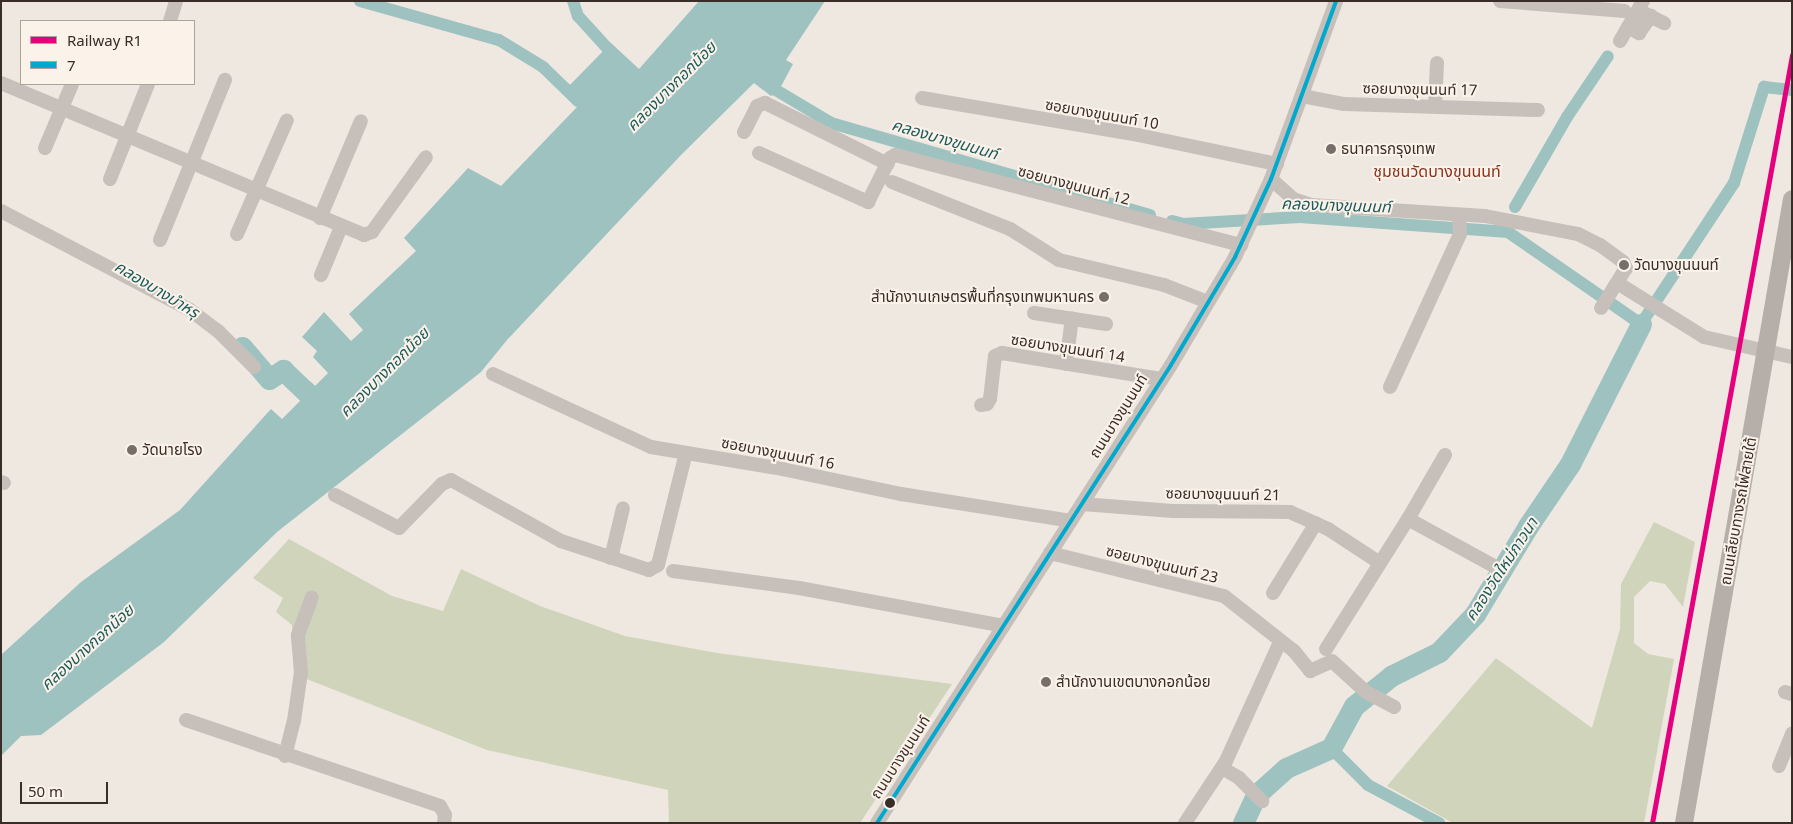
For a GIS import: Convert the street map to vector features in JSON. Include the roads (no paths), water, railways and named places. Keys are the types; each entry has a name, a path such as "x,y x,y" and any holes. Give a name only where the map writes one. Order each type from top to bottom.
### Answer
{"main road":[{"name":"ถนนเลียบทางรถไฟสายใต้","path":"1684,823 1792,199"}],"street":[{"path":"170,20 176,1"},
{"name":"ถนนบางขุนนนท์","path":"881,822 1161,379 1241,245 1271,180 1336,1"},
{"path":"1500,1 1639,9 1664,23"},
{"path":"1620,41 1639,9"},
{"path":"1436,106 1437,63"},
{"path":"160,240 225,80"},
{"path":"1,82 320,218 368,235 426,157"},
{"path":"45,148 72,85"},
{"path":"110,179 148,85"},
{"name":"ซอยบางขุนนนท์ 17","path":"1302,96 1344,104 1538,110"},
{"name":"ซอยบางขุนนนท์ 10","path":"922,98 1138,135 1277,164"},
{"path":"744,132 757,106 765,104 888,164 868,202 759,153"},
{"path":"237,234 287,120"},
{"path":"320,218 361,121"},
{"name":"ซอยบางขุนนนท์ 12","path":"888,164 896,155 1241,245"},
{"path":"1271,180 1293,199 1311,205 1458,215 1578,234 1600,245 1625,264 1626,268 1618,284 1605,303"},
{"path":"892,182 1010,229 1060,260 1164,285 1208,302"},
{"path":"1,211 190,310 218,331 254,368"},
{"path":"1390,387 1460,234 1458,215"},
{"path":"321,275 341,226"},
{"path":"1618,284 1704,337 1738,347 1766,350 1792,357"},
{"path":"1034,312 1106,324"},
{"path":"1066,364 1072,318"},
{"name":"ซอยบางขุนนนท์ 14","path":"981,405 987,404 990,398 998,354 1161,379"},
{"name":"ซอยบางขุนนนท์ 16","path":"493,374 627,439 686,453 900,494 1071,522"},
{"path":"335,495 399,528 442,484 451,480 561,541 644,570 658,565 686,453"},
{"path":"1326,649 1408,520 1445,455"},
{"name":"ซอยบางขุนนนท์ 21","path":"1082,504 1173,511 1290,512 1316,523 1380,563"},
{"path":"611,558 623,508"},
{"path":"1408,520 1501,570"},
{"path":"1273,593 1316,523"},
{"name":"ซอยบางขุนนนท์ 23","path":"1050,553 1224,596 1280,642 1294,651 1310,671 1332,661 1366,692 1394,707"},
{"path":"673,572 800,588 1004,626"},
{"path":"285,756 294,722 301,672 298,635 312,596"},
{"path":"1185,823 1222,768 1280,642"},
{"path":"186,720 285,756 440,806 445,815 444,823"},
{"path":"1779,766 1792,734"},
{"path":"1222,768 1239,778 1262,801"}],"water":[{"name":"คลองบางกอกน้อย","path":"699,1 825,1 786,60 793,64 778,92 771,96 754,83 681,155 507,340 481,372 277,532 164,642 41,735 21,736 1,756 1,655 81,582 180,510 271,409 282,419 307,394 304,390 311,382 315,386 328,373 313,357 317,351 302,337 324,312 351,341 363,330 349,314 416,251 404,238 468,168 501,186 578,106 564,91 611,43 639,69"}],"waterway":[{"path":"360,1 499,40 543,67 578,101"},
{"path":"573,1 578,16 618,60"},
{"path":"1515,207 1567,117 1608,56"},
{"name":"คลองบางขุนนนท์","path":"764,83 831,123 1150,215"},
{"name":"คลองบางขุนนนท์","path":"1172,221 1183,224 1300,217 1508,232 1641,324 1734,183 1764,87 1792,90"},
{"name":"คลองวัดใหม่ภาวนา","path":"1243,823 1256,795 1286,768 1331,748 1354,706 1391,676 1439,652 1475,614 1528,526 1570,464 1641,324"},
{"name":"คลองบางบำหรุ","path":"242,347 269,379 283,370 325,410"},
{"path":"1331,748 1368,785 1439,823"}],"rail line":[{"name":"R1","path":"1652,823 1792,55"}],"place":[{"name":"ธนาคารกรุงเทพ","path":"1331,149"},
{"name":"วัดบางขุนนนท์","path":"1624,265"},
{"name":"สำนักงานเกษตรพื้นที่กรุงเทพมหานคร","path":"1104,297"},
{"name":"วัดนายโรง","path":"132,450"},
{"name":"สำนักงานเขตบางกอกน้อย","path":"1046,682"}],"district":[{"name":"ชุมชนวัดบางขุนนนท์","path":"1437,171"}]}
